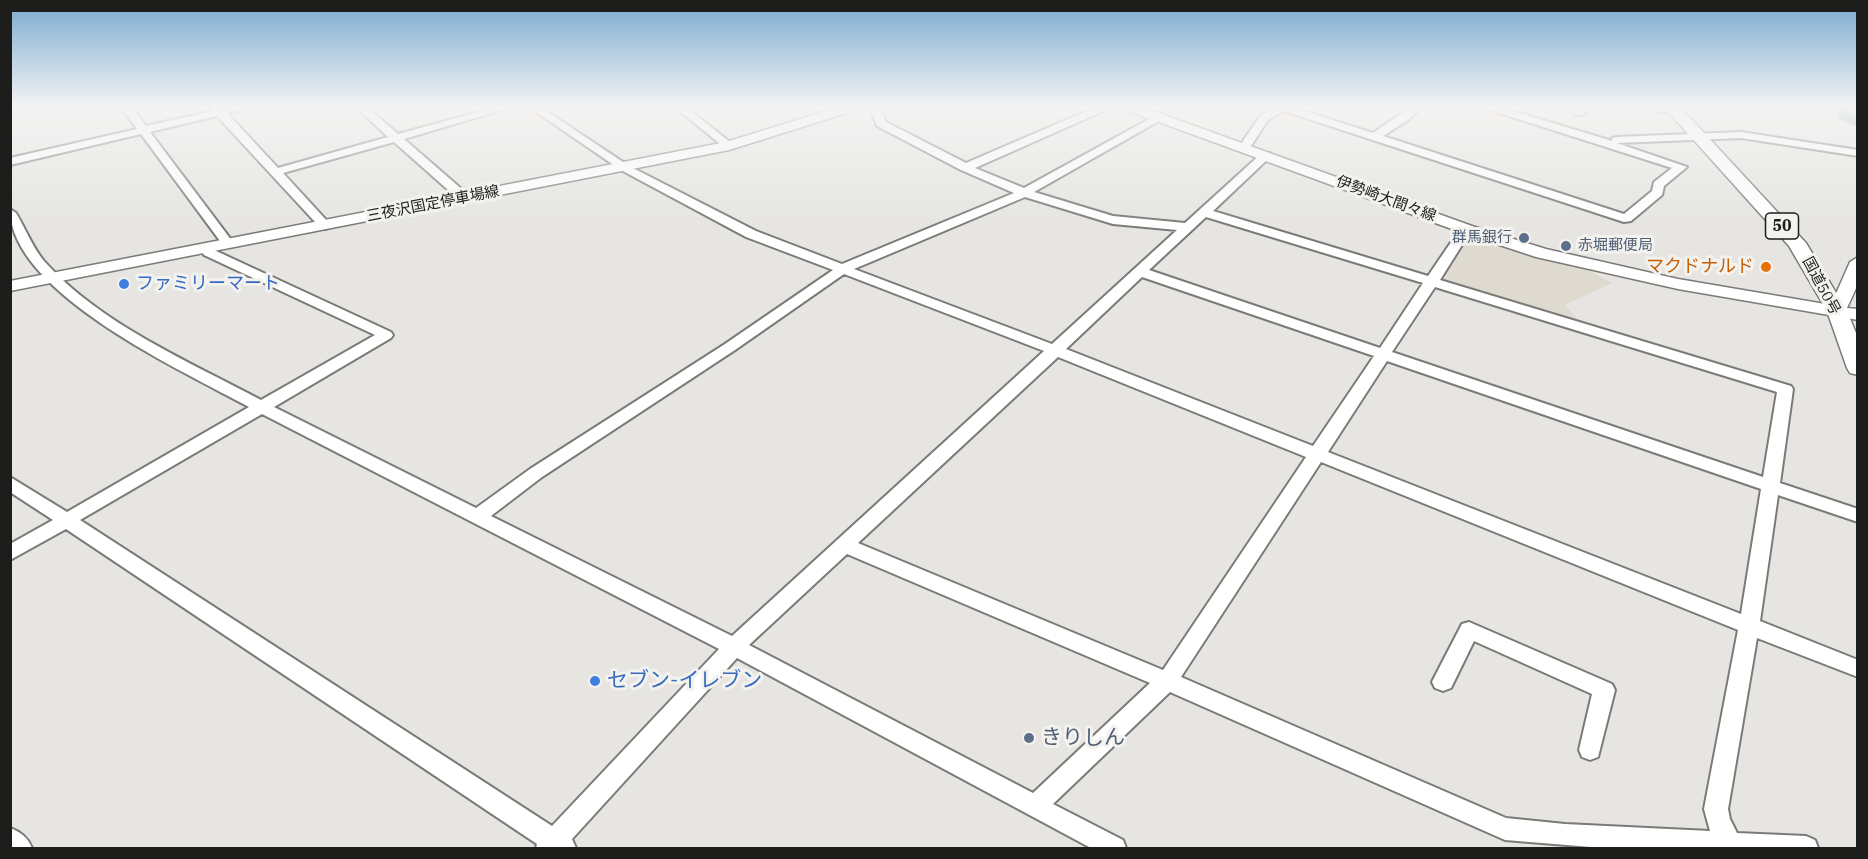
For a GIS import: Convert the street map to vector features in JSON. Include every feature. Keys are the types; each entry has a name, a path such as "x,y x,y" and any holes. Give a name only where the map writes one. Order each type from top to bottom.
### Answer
{"highway":[{"name":"国道50号","path":"1709,147 1797,243 1836,311 1857,368"}],"main road":[{"name":"三夜沢国定停車場線","path":"10,286 724,147"},
{"name":"伊勢崎大間々線","path":"1245,147 1466,229 1542,253 1607,269 1857,315"},
{"path":"1836,311 1857,262"}],"street":[{"path":"10,162 74,147"},
{"path":"156,147 226,241 225,244"},
{"path":"252,147 322,222 322,225"},
{"path":"275,172 364,147"},
{"path":"407,147 461,195 462,199"},
{"path":"594,147 625,168 751,234 1053,350 1857,669"},
{"path":"927,147 1024,193 1112,220 1185,227"},
{"path":"967,167 1014,147"},
{"path":"477,517 536,473 730,347 844,268 1024,193 1106,147"},
{"path":"1405,147 1628,218 1658,192 1658,185 1681,166 1624,147"},
{"path":"1819,147 1857,153"},
{"path":"10,483 556,846 734,647 1266,154"},
{"path":"1203,212 1785,389 1749,626 1716,809 1718,822 1730,843"},
{"path":"10,213 38,262 86,307 119,329 261,407 734,647 1114,849"},
{"path":"1037,807 1043,798 1167,681 1466,229"},
{"path":"10,554 386,335 209,252 207,248"},
{"path":"1138,271 1857,516"},
{"path":"845,545 1167,681 1504,829 1564,842 1730,843 1806,849"},
{"path":"1443,682 1468,630 1604,690 1590,750"},
{"path":"10,839 20,849"}],"shaded area":[{"path":"1467,235 1476,235 1585,268 1612,283 1565,305 1583,326 1438,280"}],"place":[{"name":"群馬銀行","path":"1524,238"},
{"name":"赤堀郵便局","path":"1566,246"},
{"name":"マクドナルド","path":"1766,267"},
{"name":"ファミリーマート","path":"124,284"},
{"name":"セブン-イレブン","path":"595,681"},
{"name":"きりしん","path":"1029,738"}]}
